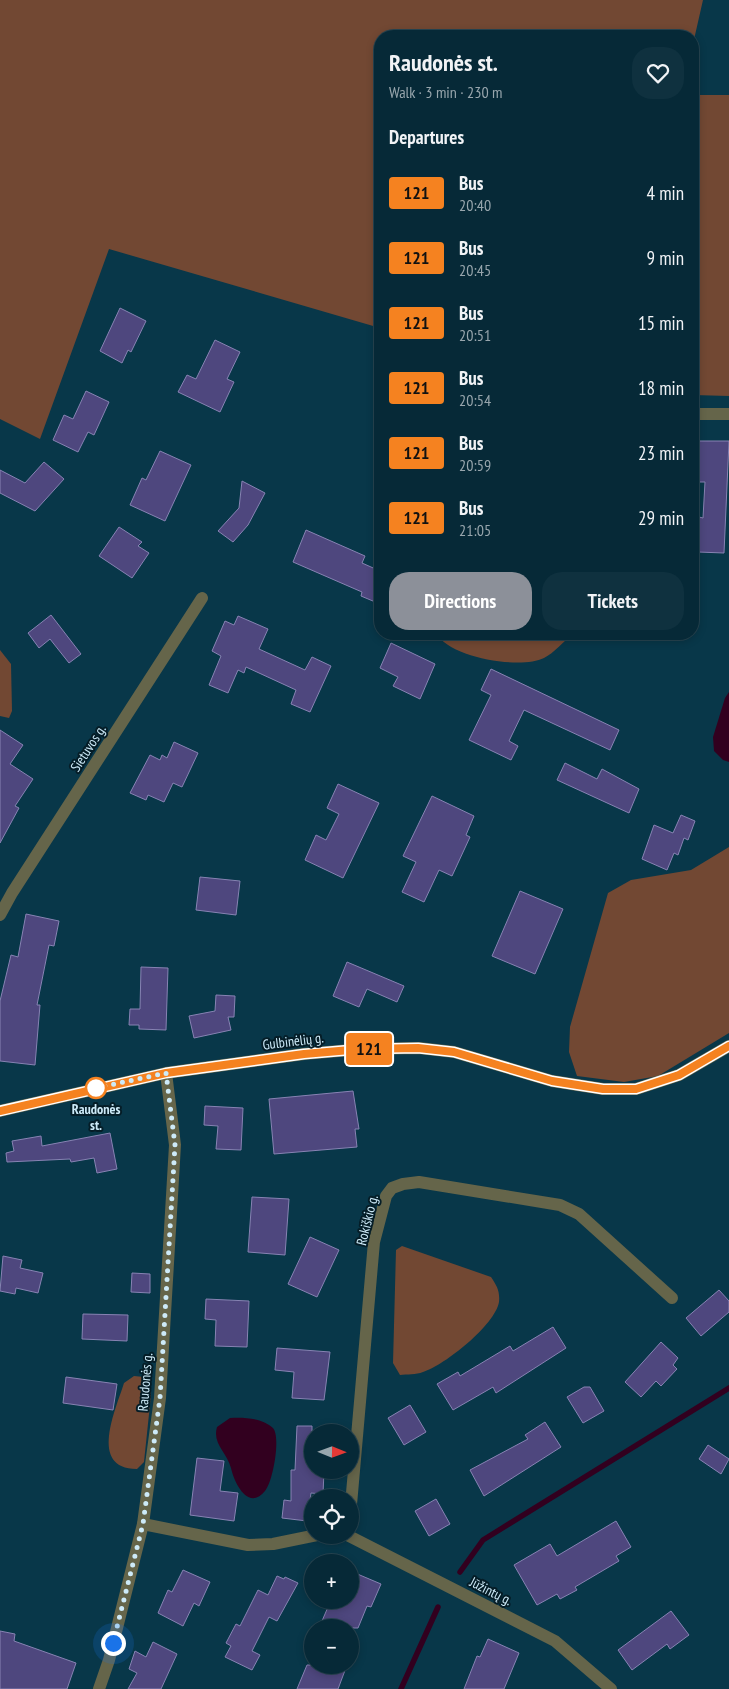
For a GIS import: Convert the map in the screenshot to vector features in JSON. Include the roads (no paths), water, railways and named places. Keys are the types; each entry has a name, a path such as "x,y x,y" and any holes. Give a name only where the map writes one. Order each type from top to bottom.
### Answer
{"street":[{"path":"699,414 729,414"},
{"name":"Sietuvos g.","path":"0,915 202,598"},
{"name":"Gulbinėlių g.","path":"0,1111 166,1073 304,1054 418,1048 454,1052 552,1081 603,1089 636,1089 679,1075 729,1046"},
{"name":"Raudonės g.","path":"99,1689 109,1660 143,1524 160,1398 175,1145 166,1073"},
{"name":"Rokiškio g.","path":"352,1489 374,1242 386,1196 392,1188 403,1184 419,1182 560,1205 579,1214 672,1298"},
{"path":"143,1524 248,1545 274,1544 304,1538"},
{"name":"Jūžintų g.","path":"359,1541 555,1641 611,1689"}],"waterway":[{"path":"460,1572 483,1540 729,1388"},
{"path":"401,1689 438,1607"}],"place":[{"name":"Raudonės st.","path":"96,1088"}]}
